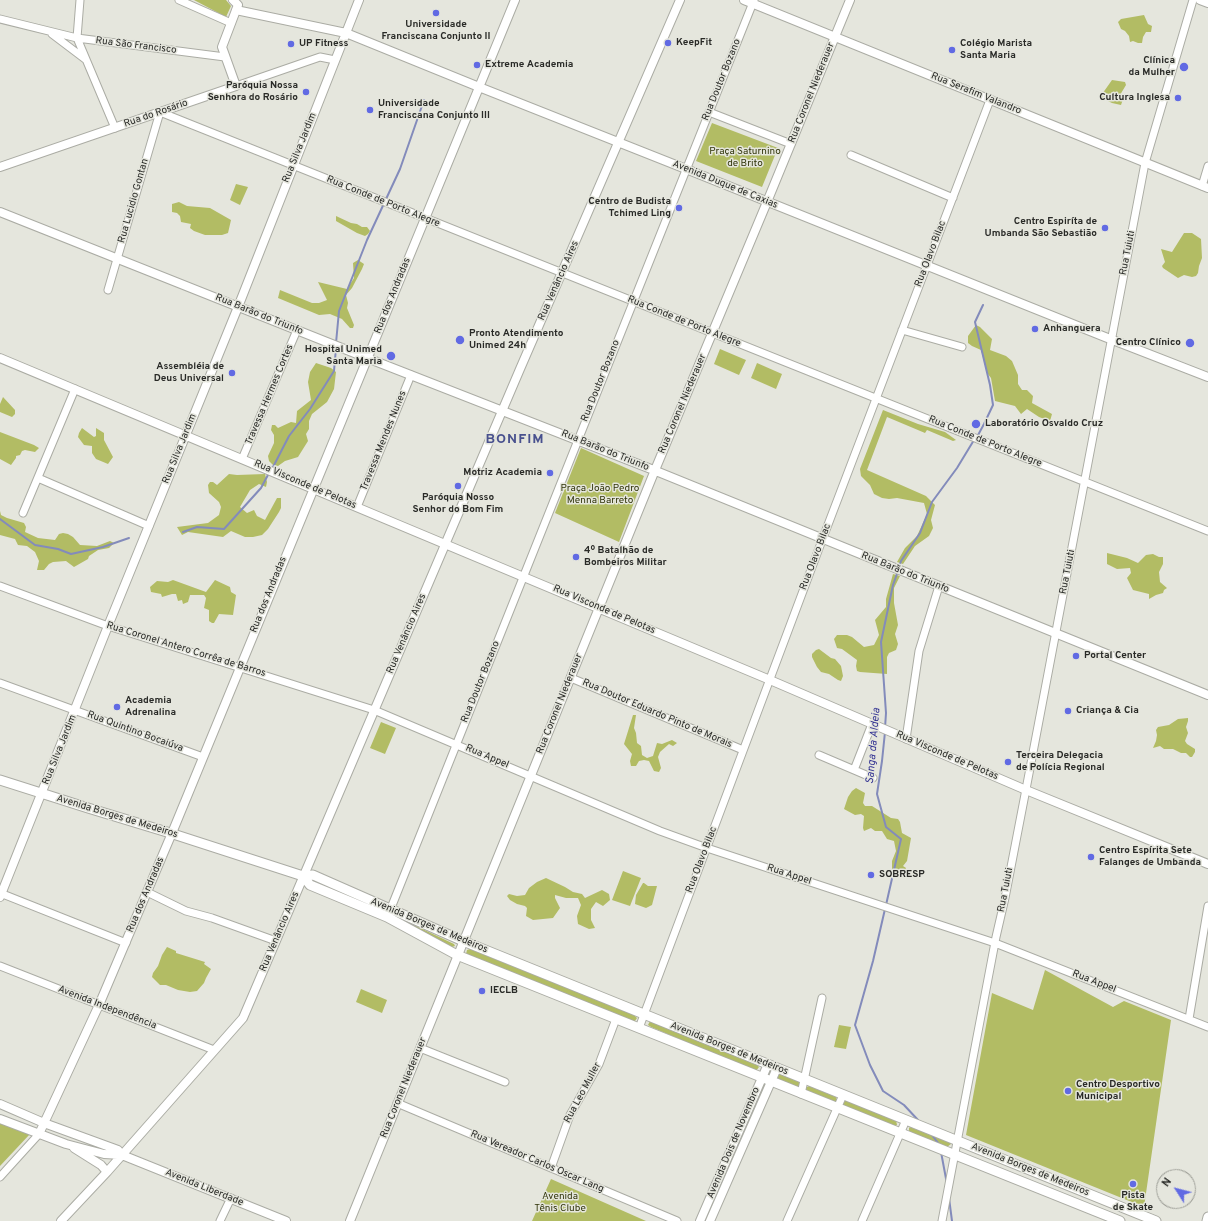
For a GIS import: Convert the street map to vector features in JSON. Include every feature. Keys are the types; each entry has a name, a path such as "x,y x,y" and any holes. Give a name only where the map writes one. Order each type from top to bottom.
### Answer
{"main road":[{"name":"Avenida Borges de Medeiros","path":"0,780 172,833 303,876 310,885 463,941 906,1120 1009,1177 1120,1221"},
{"name":"Avenida Borges de Medeiros","path":"388,913 457,955 771,1082 900,1133 1014,1164 1156,1221"},
{"path":"1009,1177 1014,1164"}],"street":[{"path":"80,0 77,38 115,128"},
{"path":"179,0 190,2 231,23"},
{"name":"Rua Silva Jardim","path":"0,894 76,710 108,626 238,307 292,166 359,0"},
{"name":"Rua dos Andradas","path":"0,1177 39,1134 100,1005 515,0"},
{"name":"Rua Venâncio Aires","path":"61,1221 107,1172 243,1018 680,0"},
{"name":"Rua Serafim Valandro","path":"744,0 754,2 1205,187"},
{"name":"Rua Coronel Niederauer","path":"350,1221 655,470 768,202 850,0"},
{"name":"Rua Tuiuti","path":"942,1221 1056,634 1145,163 1193,0"},
{"path":"1200,0 1208,3"},
{"name":"Rua Doutor Bozano","path":"388,913 686,168 754,2"},
{"path":"236,86 222,47 237,4"},
{"name":"Avenida Duque de Caxias","path":"237,4 346,33 686,168 1111,340 1208,377"},
{"name":"Rua São Francisco","path":"0,19 77,38 225,57"},
{"name":"Rua São Francisco","path":"48,31 86,59"},
{"name":"Rua do Rosário","path":"0,167 320,57 335,60"},
{"name":"Rua Olavo Bilac","path":"639,1028 990,100"},
{"name":"Rua Conde de Porto Alegre","path":"160,112 424,219 1208,531"},
{"name":"Rua Lucidio Gontan","path":"108,290 160,112"},
{"path":"709,112 791,144"},
{"path":"851,155 952,198"},
{"path":"1205,187 1208,166"},
{"name":"Rua Barão do Triunfo","path":"0,212 367,358 655,470 1208,695"},
{"name":"Travessa Hermes Cortes","path":"242,459 297,330"},
{"path":"902,330 962,347"},
{"name":"Rua Visconde de Pelotas","path":"0,358 524,576 1026,790 1208,864"},
{"name":"Travessa Mendes Nunes","path":"357,507 411,375"},
{"path":"23,513 74,389"},
{"path":"38,478 149,526"},
{"name":"Rua Coronel Antero Corrêa de Barros","path":"0,586 108,626 374,710"},
{"path":"906,739 919,651 939,586"},
{"name":"Rua Doutor Eduardo Pinto de Morais","path":"571,678 743,750"},
{"name":"Rua Quintino Bocaiúva","path":"0,683 203,757"},
{"name":"Rua Appel","path":"374,710 660,831 707,848 995,943 1208,1027"},
{"path":"854,770 872,724"},
{"path":"819,755 873,778"},
{"path":"147,892 186,911 212,918 276,940"},
{"path":"0,894 126,943"},
{"path":"1189,1019 1208,906"},
{"name":"Avenida Independência","path":"0,966 214,1050"},
{"path":"801,1094 822,998"},
{"name":"Rua Leo Muller","path":"551,1168 570,1115 599,1064 616,1019"},
{"path":"420,1048 506,1082"},
{"name":"Avenida Dois de Novembro","path":"700,1221 768,1064"},
{"name":"Avenida Dois de Novembro","path":"710,1221 777,1068"},
{"path":"787,1221 843,1094"},
{"name":"Rua Vereador Carlos Oscar Lang","path":"397,1103 677,1221"},
{"name":"Avenida Liberdade","path":"0,1104 44,1123 118,1150 122,1155"},
{"name":"Avenida Liberdade","path":"0,1118 66,1144 104,1154 122,1155 286,1221"},
{"path":"862,1221 906,1120"},
{"path":"66,1144 101,1165 107,1172"},
{"path":"220,1221 231,1198"}],"green space":[{"path":"194,0 226,0 231,6 226,17"},
{"path":"1144,15 1148,24 1152,26 1151,32 1146,32 1142,43 1133,41 1130,42 1129,36 1121,29 1118,22 1121,19"},
{"path":"1112,80 1125,82 1126,85 1120,95 1123,99 1121,105 1112,103 1100,97"},
{"name":"Praça Saturnino de Brito","path":"712,123 778,148 762,187 696,161"},
{"path":"236,184 248,187 240,205 230,200"},
{"path":"179,202 187,206 210,208 231,220 228,233 222,235 205,235 194,231 190,228 191,224 181,222 180,216 177,213 172,212 172,204"},
{"path":"336,216 362,227 367,227 370,231 365,236 357,233 336,221"},
{"path":"1184,233 1192,233 1201,239 1202,258 1196,276 1192,277 1184,275 1178,278 1163,268 1162,266 1165,262 1161,249 1172,252"},
{"path":"358,260 364,264 352,288 346,295 348,303 347,308 354,325 353,328 350,328 342,319 330,314 319,315 278,298 280,290 312,303 319,303 327,300 318,282 347,289 354,278 353,263"},
{"path":"976,325 992,339 990,350 1006,356 1012,361 1018,375 1018,384 1022,390 1027,390 1033,396 1032,403 1052,414 1050,421 1039,417 1027,409 1021,414 1015,406 995,401 991,378 987,373 981,350 968,343 968,336"},
{"path":"720,349 746,360 739,375 714,364"},
{"path":"316,363 331,368 336,372 334,389 327,402 312,414 309,421 309,429 306,434 308,441 298,457 285,461 278,466 273,465 269,461 268,456 274,443 274,435 271,430 272,425 275,425 278,428 291,422 296,423 297,411 311,400 308,382 310,372"},
{"path":"757,363 782,374 776,389 751,378"},
{"path":"3,397 15,410 15,414 12,417 0,412 0,404"},
{"path":"883,410 918,424 945,432 956,440 953,441 927,430 925,433 887,417 867,470 926,496 935,505 931,520 933,528 929,536 915,546 903,564 897,562 905,548 917,536 927,514 924,503 897,498 882,498 874,494 870,485 861,476 860,469"},
{"path":"82,428 94,437 96,436 96,428 104,433 104,440 113,457 108,464 96,459 92,453 92,446 84,445 78,437"},
{"path":"0,432 39,448 35,452 25,450 22,451 20,455 16,456 11,465 0,459"},
{"name":"Praça João Pedro Menna Barreto","path":"581,448 644,476 619,542 555,513"},
{"path":"229,474 265,474 267,482 266,487 259,484 250,490 240,507 247,513 254,510 257,516 265,520 277,498 281,498 281,508 268,529 262,535 253,537 245,537 231,531 223,537 188,532 182,535 177,527 208,523 219,515 221,507 219,502 209,493 208,485 210,482 213,482 217,485"},
{"path":"0,511 1,515 7,518 24,523 26,527 25,532 38,538 55,540 59,534 63,533 73,537 80,545 97,546 110,541 114,543 109,548 98,550 89,556 88,559 74,567 66,561 53,562 44,570 37,570 39,561 35,552 27,546 18,545 15,539 0,535"},
{"path":"1107,553 1127,558 1138,563 1146,555 1153,554 1163,557 1163,564 1159,572 1160,582 1167,588 1163,593 1149,599 1149,594 1133,590 1127,578 1131,573 1130,568 1117,569 1107,564"},
{"path":"893,574 900,576 894,588 894,603 898,625 895,634 898,644 896,650 889,653 887,657 887,674 857,671 857,660 842,649 837,648 834,639 837,635 847,635 852,637 864,647 874,645 879,635 875,620 886,607 886,599"},
{"path":"173,580 206,592 215,580 230,587 231,592 236,595 233,615 219,614 214,623 212,623 209,621 209,610 204,608 206,598 204,595 190,595 188,602 183,604 182,600 178,601 176,594 162,597 161,594 151,592 150,587 157,581 168,582"},
{"path":"819,649 831,658 835,659 841,666 843,676 841,681 829,674 821,672 817,667 812,654"},
{"path":"633,715 636,715 634,728 637,743 641,746 642,755 647,758 653,756 657,743 662,744 672,740 677,743 673,746 669,744 660,752 658,757 661,768 659,772 654,771 649,761 639,761 636,766 631,766 630,761 632,754 624,744"},
{"path":"1188,718 1186,727 1188,733 1185,741 1195,749 1192,757 1186,753 1181,753 1173,749 1164,749 1160,746 1153,748 1156,741 1156,730 1158,727 1169,725 1178,719"},
{"path":"381,722 396,728 385,754 370,748"},
{"path":"856,788 865,793 863,803 865,806 872,806 891,818 898,819 902,833 911,838 907,861 903,866 906,868 902,875 892,872 892,861 896,851 894,841 887,839 882,831 875,831 871,828 864,831 864,816 861,814 855,815 844,809 848,797"},
{"path":"623,871 641,878 630,906 612,900"},
{"path":"546,878 573,892 582,894 585,898 602,890 609,894 610,900 603,906 596,902 591,909 591,920 595,928 589,929 578,924 577,916 581,905 578,898 566,898 555,895 560,908 553,918 533,920 526,916 527,908 525,906 517,904 510,900 507,896 509,894 517,896 525,895 529,888"},
{"path":"643,883 648,886 657,886 652,905 646,908 635,904 636,895"},
{"path":"397,917 454,944 455,946 452,947 396,918"},
{"path":"167,947 176,951 176,953 205,962 204,964 211,969 204,983 197,991 190,992 178,990 166,985 160,985 152,977"},
{"path":"470,949 634,1015 637,1018 635,1021 632,1021 466,954 467,950"},
{"name":"Centro Desportivo Municipal","path":"1045,970 1113,1007 1124,1001 1171,1020 1144,1207 966,1135 992,993 1033,1010"},
{"path":"361,989 387,1000 382,1013 356,1002"},
{"path":"653,1020 759,1067 756,1071 754,1071 651,1027 648,1025 650,1021"},
{"path":"839,1025 851,1027 846,1049 834,1047"},
{"path":"778,1074 800,1082 800,1088 777,1079"},
{"path":"809,1086 836,1097 837,1100 835,1102 806,1090 805,1088"},
{"path":"846,1100 896,1120 897,1125 895,1126 843,1105"},
{"path":"0,1122 30,1134 0,1166"},
{"path":"910,1127 950,1142 951,1144 947,1147 909,1132"},
{"name":"Avenida Tênis Clube","path":"551,1179 646,1221 532,1221"}],"waterway":[{"path":"336,343 339,311 367,240 400,169 424,100"},
{"name":"Sanga da Aldeia","path":"977,437 993,405 990,385 975,322 983,305"},
{"path":"272,469 289,436 310,409 334,371 336,348"},
{"name":"Sanga da Aldeia","path":"899,567 901,561 920,533 932,502 957,468 974,440"},
{"path":"183,532 197,527 224,529 261,488 269,473"},
{"path":"0,519 35,545 58,549 71,554 103,547 129,538"},
{"name":"Sanga da Aldeia","path":"885,728 886,713 881,642 893,585 898,571"},
{"name":"Sanga da Aldeia","path":"885,732 877,794 886,827 901,839 886,905"},
{"name":"Sanga da Aldeia","path":"885,909 873,961 855,1025 870,1065 883,1091 904,1105 918,1120"},
{"name":"Sanga da Aldeia","path":"931,1134 940,1146"},
{"name":"Sanga da Aldeia","path":"941,1152 947,1184"},
{"name":"Sanga da Aldeia","path":"949,1198 952,1221"}],"place":[{"name":"Universidade Franciscana Conjunto II","path":"436,13"},
{"name":"KeepFit","path":"668,43"},
{"name":"UP Fitness","path":"291,44"},
{"name":"Colégio Marista Santa Maria","path":"952,50"},
{"name":"Extreme Academia","path":"477,65"},
{"name":"Clínica da Mulher","path":"1184,67"},
{"name":"Paróquia Nossa Senhora do Rosário","path":"306,92"},
{"name":"Cultura Inglesa","path":"1178,98"},
{"name":"Universidade Franciscana Conjunto III","path":"370,110"},
{"name":"Centro de Budista Tchimed Ling","path":"679,208"},
{"name":"Centro Espiríta de Umbanda São Sebastião","path":"1105,228"},
{"name":"Anhanguera","path":"1035,329"},
{"name":"Pronto Atendimento Unimed 24h","path":"460,340"},
{"name":"Centro Clínico","path":"1190,343"},
{"name":"Hospital Unimed Santa Maria","path":"391,356"},
{"name":"Assembléia de Deus Universal","path":"232,373"},
{"name":"Laboratório Osvaldo Cruz","path":"976,424"},
{"name":"Motriz Academia","path":"550,473"},
{"name":"Paróquia Nosso Senhor do Bom Fim","path":"458,486"},
{"name":"4º Batalhão de Bombeiros Militar","path":"576,557"},
{"name":"Portal Center","path":"1076,656"},
{"name":"Academia Adrenalina","path":"117,707"},
{"name":"Criança & Cia","path":"1068,711"},
{"name":"Terceira Delegacia de Polícia Regional","path":"1008,762"},
{"name":"Centro Espírita Sete Falanges de Umbanda","path":"1091,857"},
{"name":"SOBRESP","path":"871,875"},
{"name":"IECLB","path":"482,991"},
{"name":"Centro Desportivo Municipal","path":"1068,1091"},
{"name":"Pista de Skate","path":"1133,1184"}],"district":[{"name":"BONFIM","path":"515,440"}]}
